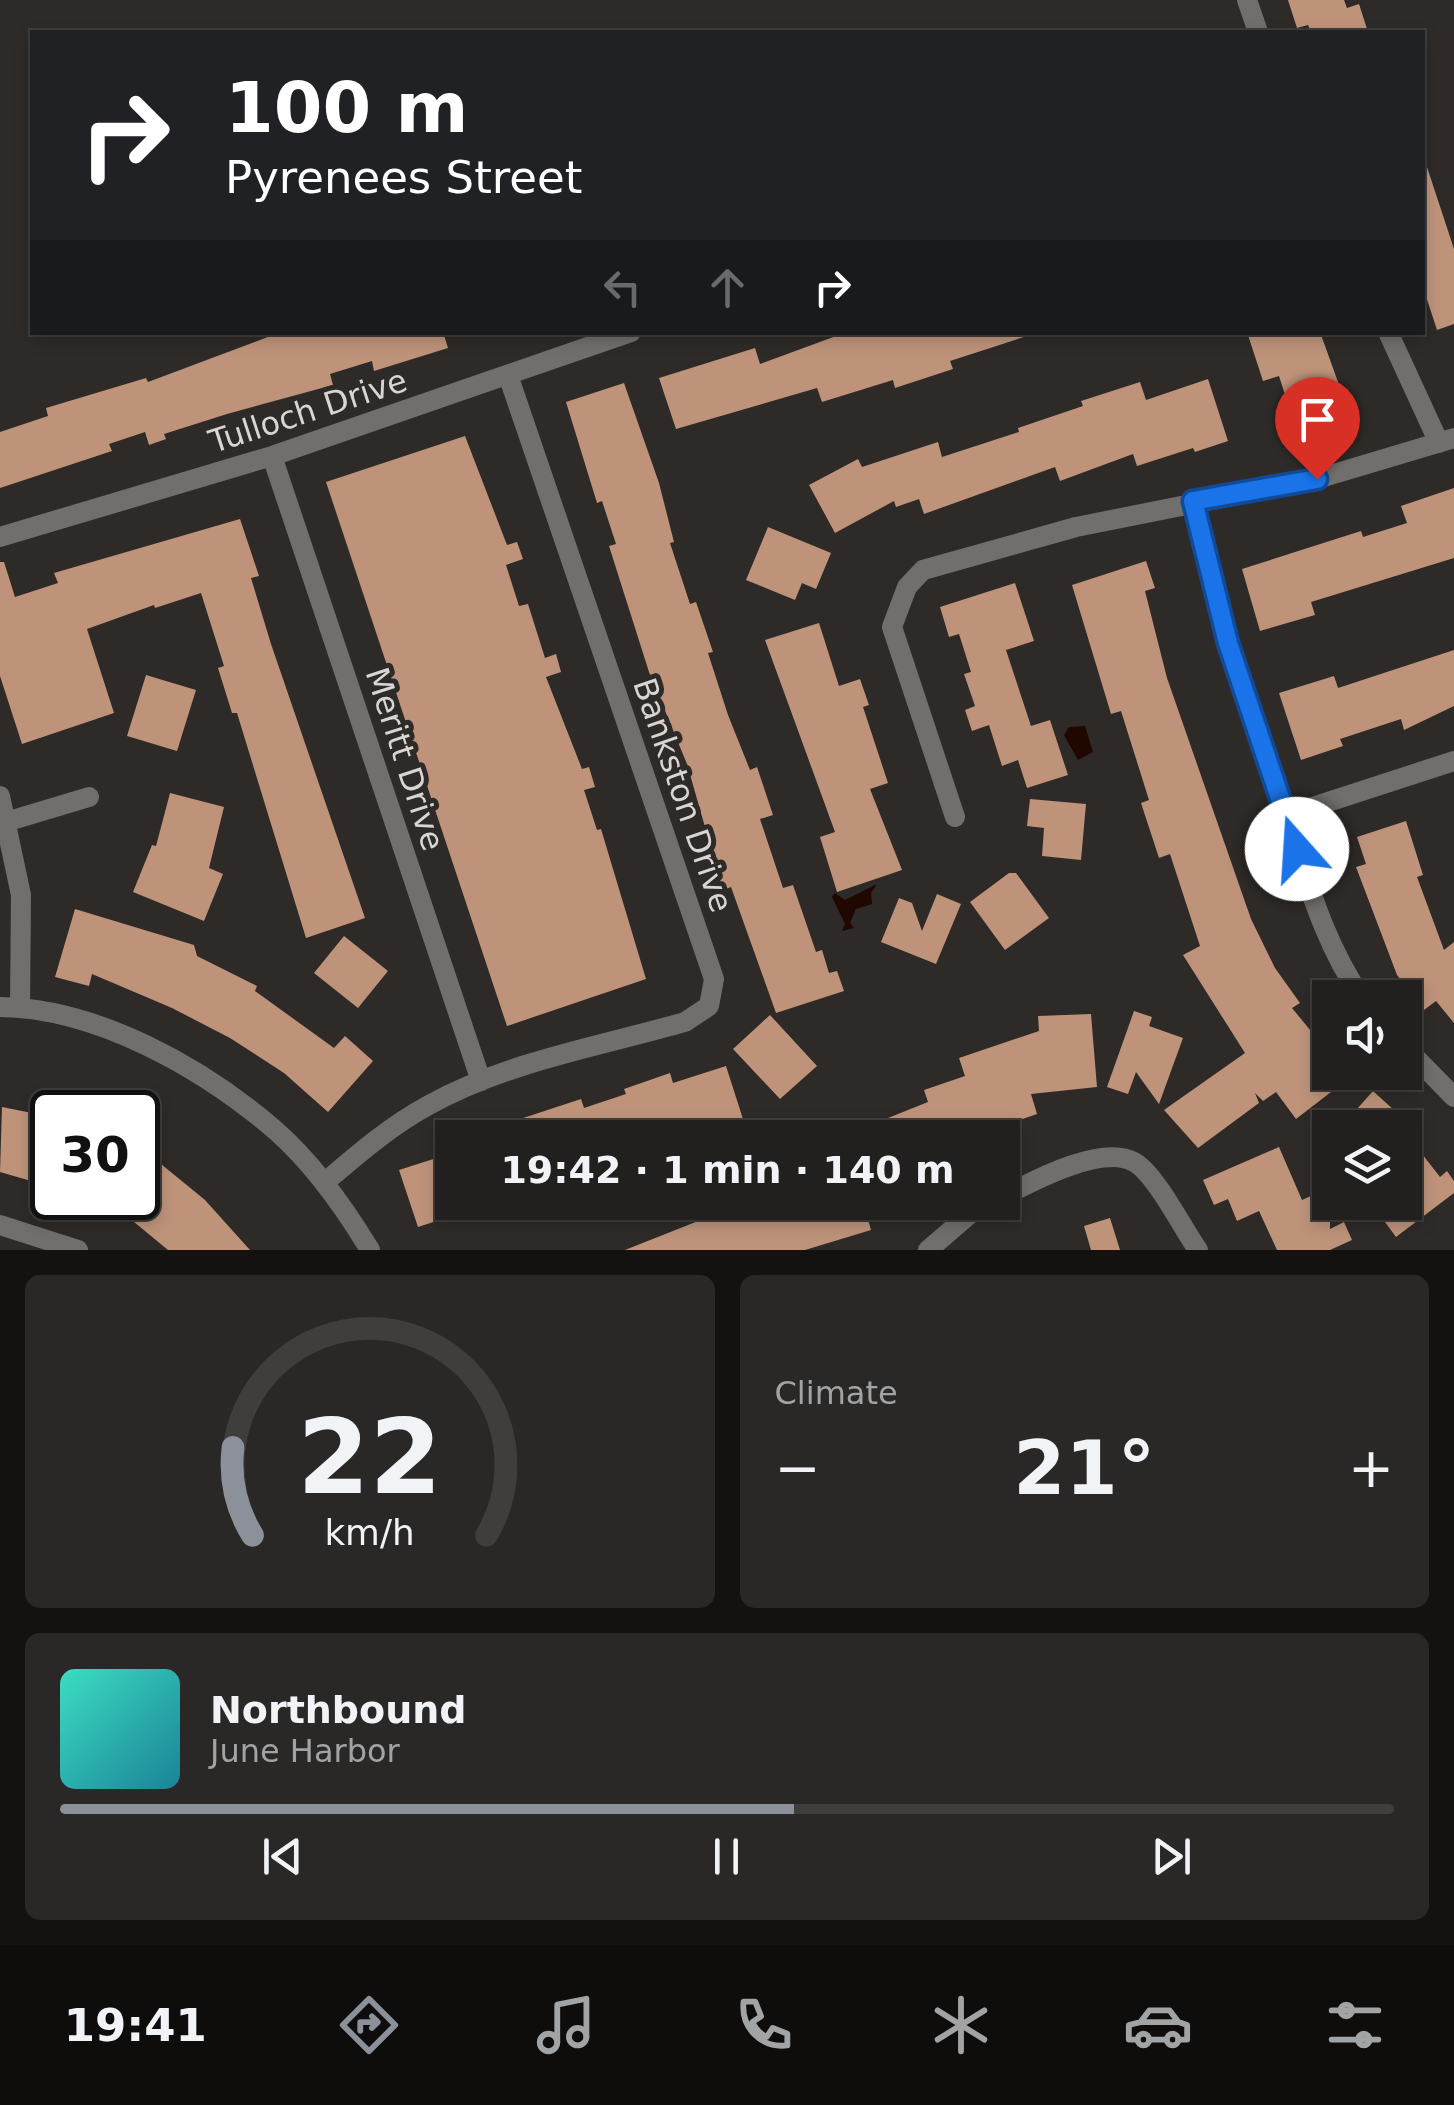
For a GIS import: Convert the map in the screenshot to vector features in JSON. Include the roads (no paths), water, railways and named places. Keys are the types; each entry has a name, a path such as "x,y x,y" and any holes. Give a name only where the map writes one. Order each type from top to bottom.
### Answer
{"street":[{"path":"1247,0 1257,30"},
{"name":"Tulloch Drive","path":"0,537 272,456 622,335"},
{"path":"955,817 892,627 907,586 923,570 958,559 1193,501 1317,479 1447,440 1390,335"},
{"name":"Bankston Drive","path":"324,1183 382,1133 431,1103 481,1082 685,1022 709,1006 714,979 508,375"},
{"name":"Meritt Drive","path":"272,456 481,1082"},
{"path":"1193,501 1228,643 1285,816 1325,932 1352,980"},
{"path":"1285,816 1454,761"},
{"path":"0,796 9,822 21,895 10,1008 71,1018 122,1036 205,1080 276,1131 324,1183 370,1250"},
{"path":"9,822 88,797"},
{"path":"1422,1065 1454,1097"},
{"path":"1020,1188 1072,1166 1115,1155 1137,1162 1198,1250"},
{"path":"928,1250 962,1220"},
{"path":"0,1224 78,1250"}]}
